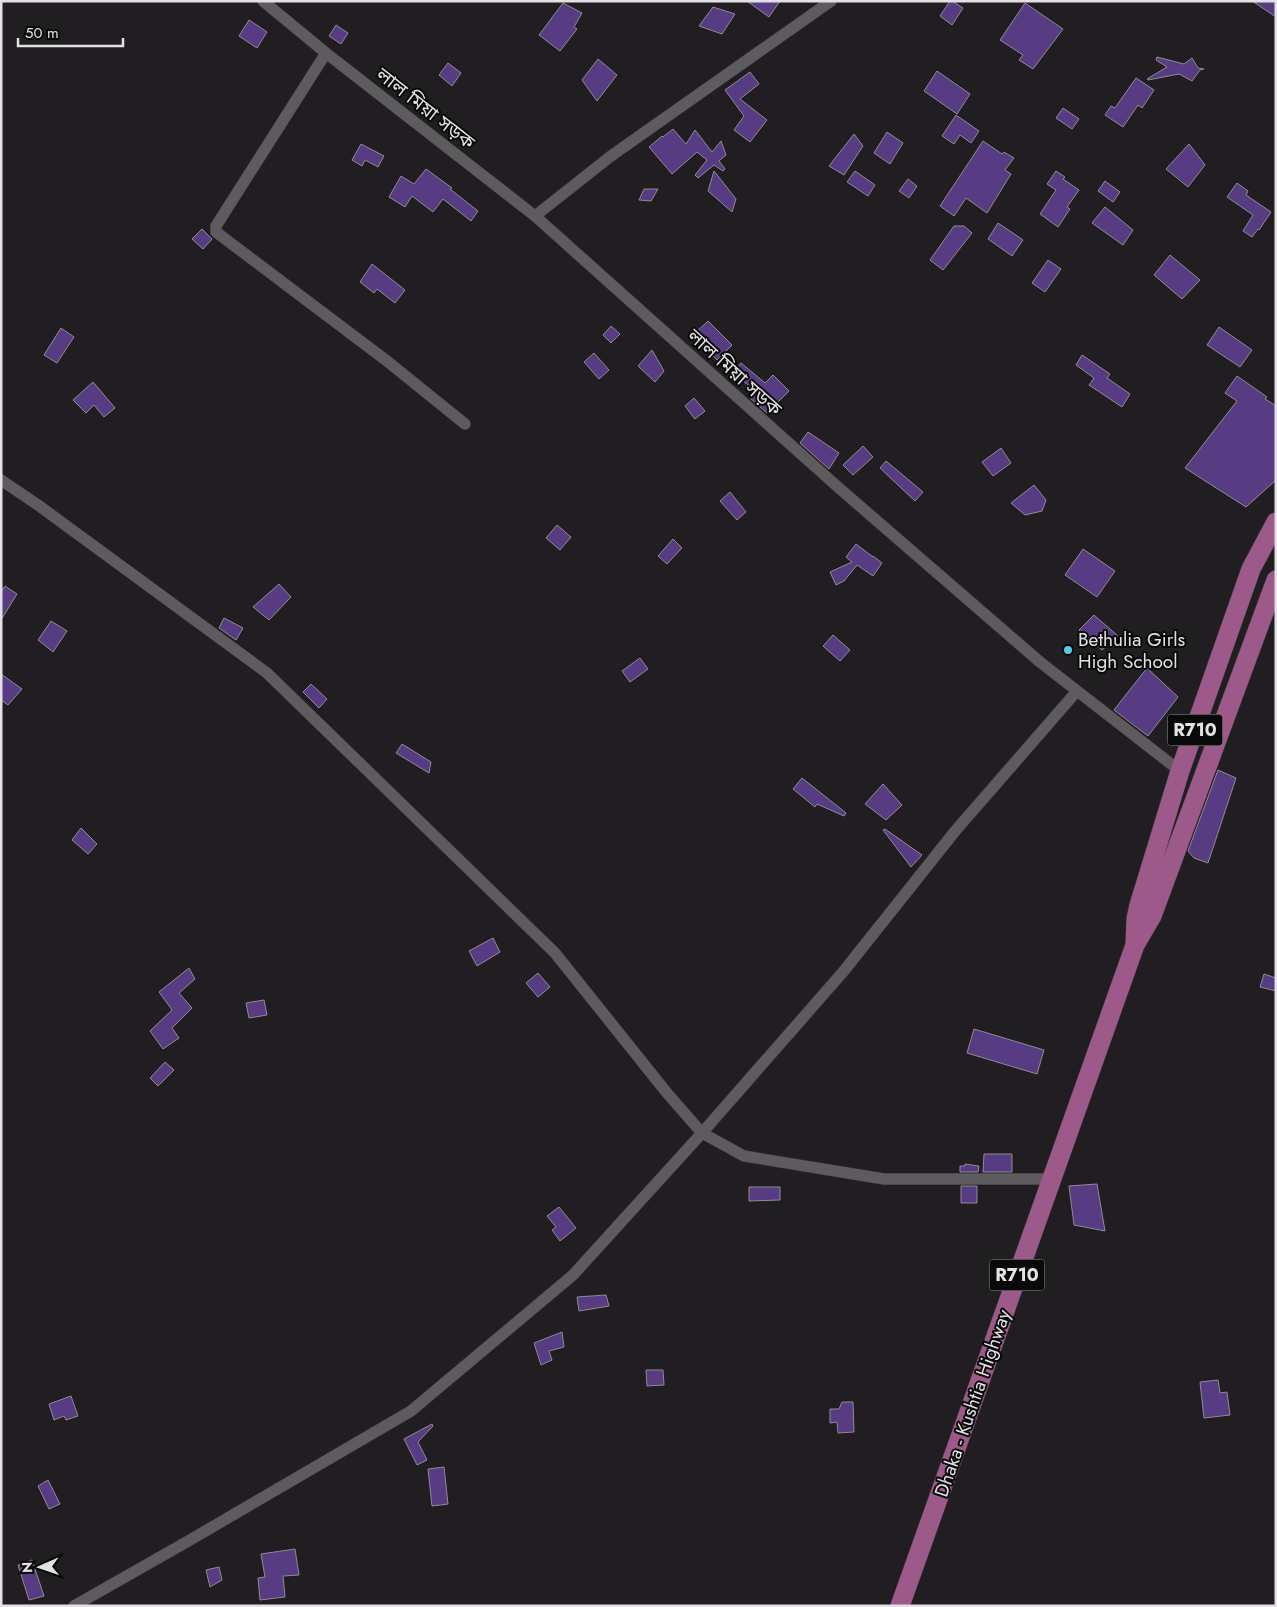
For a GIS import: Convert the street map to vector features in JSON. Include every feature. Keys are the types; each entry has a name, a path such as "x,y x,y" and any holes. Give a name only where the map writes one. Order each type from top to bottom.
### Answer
{"main road":[{"name":"Dhaka - Kushtia Highway","path":"1135,945 1138,905 1180,771 1251,569 1276,522"},
{"name":"Dhaka - Kushtia Highway","path":"900,1606 1135,945 1152,916 1276,580"}],"street":[{"name":"লাল মিয়া সড়ক","path":"263,1 326,53 535,216 839,488 1040,662 1180,771"},
{"path":"535,216 611,156 831,1"},
{"path":"326,53 216,226 216,232 222,239 386,361 465,424"},
{"path":"1,480 268,673 555,953 667,1093 702,1133 744,1156 884,1179 1051,1179"},
{"path":"74,1606 411,1411 573,1274 702,1133 843,972 956,830 1077,691"}],"building":[{"path":"747,1 780,1 769,17"},
{"path":"950,1 963,8 952,25 940,16"},
{"path":"1252,1 1276,1 1276,17"},
{"path":"563,3 582,13 574,27 577,29 560,51 539,35"},
{"path":"1025,3 1063,29 1033,69 1019,60 1023,55 1000,40"},
{"path":"713,7 735,14 722,34 699,26"},
{"path":"249,20 267,32 257,48 239,36"},
{"path":"336,25 348,33 341,44 329,36"},
{"path":"1157,57 1184,64 1192,58 1198,68 1204,69 1200,70 1192,81 1179,74 1148,80 1167,67 1156,60"},
{"path":"598,59 617,75 597,101 582,80"},
{"path":"448,63 461,73 452,86 439,75"},
{"path":"937,71 970,94 957,114 924,91"},
{"path":"750,72 759,84 740,99 767,120 750,142 734,130 744,116 725,90"},
{"path":"1136,78 1154,90 1142,108 1138,105 1123,127 1105,115 1111,106 1115,108"},
{"path":"1063,108 1079,119 1072,129 1056,118"},
{"path":"956,115 979,131 971,143 960,135 954,144 942,136"},
{"path":"673,129 686,144 695,130 712,152 721,141 726,155 719,161 725,169 723,171 714,165 698,178 695,175 707,160 697,152 672,174 649,147"},
{"path":"887,132 903,143 890,164 874,153"},
{"path":"854,134 863,146 844,175 829,166"},
{"path":"983,141 1002,154 1004,152 1014,158 1005,170 1011,174 987,213 966,198 954,216 940,206"},
{"path":"361,144 384,156 378,167 365,160 362,166 352,160"},
{"path":"1189,144 1205,165 1188,187 1166,169"},
{"path":"426,169 452,188 450,189 478,211 471,221 443,199 433,212 412,196 405,207 389,197 401,176 414,184"},
{"path":"714,171 736,199 732,212 708,191"},
{"path":"855,171 875,185 868,196 847,182"},
{"path":"1056,171 1065,177 1063,179 1079,190 1067,207 1070,209 1058,227 1040,214 1056,190 1047,184"},
{"path":"908,179 917,186 909,198 899,191"},
{"path":"1105,181 1120,192 1113,202 1098,191"},
{"path":"1237,183 1248,191 1246,195 1271,212 1252,237 1243,231 1253,215 1227,197"},
{"path":"644,189 658,189 651,201 639,200"},
{"path":"1105,207 1133,230 1123,245 1092,223"},
{"path":"998,223 1023,240 1012,256 988,239"},
{"path":"954,226 964,226 972,233 943,270 930,260"},
{"path":"202,229 212,239 203,249 192,239"},
{"path":"1170,255 1200,280 1182,299 1154,275"},
{"path":"1048,260 1061,269 1045,292 1032,283"},
{"path":"372,264 405,290 395,303 377,289 374,293 360,282"},
{"path":"708,321 732,345 717,360 692,336"},
{"path":"611,326 620,334 611,343 603,335"},
{"path":"1219,327 1252,350 1240,367 1207,345"},
{"path":"61,328 74,337 57,363 44,355"},
{"path":"652,350 664,371 655,382 638,366"},
{"path":"594,353 609,370 599,379 584,362"},
{"path":"1082,355 1110,374 1107,378 1130,394 1122,407 1089,385 1094,378 1076,365"},
{"path":"741,363 765,383 773,375 789,391 767,413 750,398 757,392 733,373"},
{"path":"1237,376 1267,397 1265,399 1276,406 1276,480 1246,507 1185,468 1237,401 1225,393"},
{"path":"93,382 115,408 104,417 94,405 86,413 73,400"},
{"path":"694,398 705,411 695,419 685,406"},
{"path":"808,432 839,453 829,469 800,443"},
{"path":"863,446 873,457 853,475 843,465"},
{"path":"1001,448 1011,463 993,476 982,462"},
{"path":"886,461 923,492 915,501 880,468"},
{"path":"1034,485 1046,500 1042,511 1025,515 1011,503"},
{"path":"730,492 746,512 737,520 720,501"},
{"path":"557,525 571,537 560,550 546,538"},
{"path":"673,539 682,548 667,564 658,556"},
{"path":"856,544 882,563 873,576 857,565 844,581 836,585 830,572 852,562 846,557"},
{"path":"1083,549 1115,571 1097,597 1065,575"},
{"path":"279,584 291,597 269,620 253,607"},
{"path":"5,586 17,594 1,620 1,592"},
{"path":"1094,615 1118,636 1102,650 1079,630"},
{"path":"224,618 243,628 236,640 219,628"},
{"path":"51,621 67,631 53,652 38,640"},
{"path":"833,635 850,650 840,661 823,646"},
{"path":"640,658 648,669 630,682 622,671"},
{"path":"1147,668 1178,697 1148,736 1114,710"},
{"path":"1,674 22,689 8,705 1,700"},
{"path":"311,684 327,699 319,708 303,692"},
{"path":"402,744 431,762 429,773 396,753"},
{"path":"1218,770 1236,778 1208,863 1194,858 1188,851"},
{"path":"802,778 846,813 844,816 817,804 815,807 793,789"},
{"path":"883,784 902,805 886,820 865,804"},
{"path":"81,828 97,844 88,854 72,840"},
{"path":"885,829 922,855 911,867 883,830"},
{"path":"493,938 500,952 477,966 469,951"},
{"path":"189,968 195,979 179,993 192,1008 172,1028 179,1038 163,1049 150,1031 172,1010 159,992"},
{"path":"538,973 550,987 538,997 526,983"},
{"path":"1264,974 1276,978 1276,991 1260,987"},
{"path":"264,1000 267,1015 249,1018 246,1003"},
{"path":"974,1029 1044,1050 1037,1074 967,1053"},
{"path":"165,1062 174,1070 158,1086 150,1078"},
{"path":"984,1154 1012,1154 1012,1172 983,1172"},
{"path":"965,1164 979,1166 978,1172 960,1172 960,1166 965,1166"},
{"path":"1097,1184 1105,1231 1074,1225 1069,1186"},
{"path":"961,1186 977,1186 977,1203 961,1203"},
{"path":"749,1187 780,1187 780,1200 749,1201"},
{"path":"559,1207 576,1228 560,1241 552,1230 556,1227 547,1216"},
{"path":"606,1295 609,1306 579,1311 577,1297"},
{"path":"562,1332 564,1347 549,1351 552,1360 541,1365 534,1343"},
{"path":"646,1370 663,1370 664,1385 647,1386"},
{"path":"1218,1380 1220,1393 1227,1392 1230,1415 1204,1418 1200,1382"},
{"path":"71,1396 78,1416 66,1420 64,1416 54,1420 49,1404"},
{"path":"842,1402 853,1402 854,1432 838,1433 837,1422 830,1423 830,1409 839,1409"},
{"path":"432,1424 433,1426 418,1442 427,1460 417,1465 404,1439"},
{"path":"444,1467 448,1504 432,1506 428,1469"},
{"path":"48,1480 60,1504 49,1509 38,1486"},
{"path":"295,1549 299,1575 283,1576 285,1597 260,1600 258,1578 265,1577 261,1554"},
{"path":"32,1560 44,1596 29,1600 18,1565"},
{"path":"219,1567 222,1580 210,1587 206,1570"}],"place":[{"name":"Bethulia Girls High School","path":"1068,650"}]}
